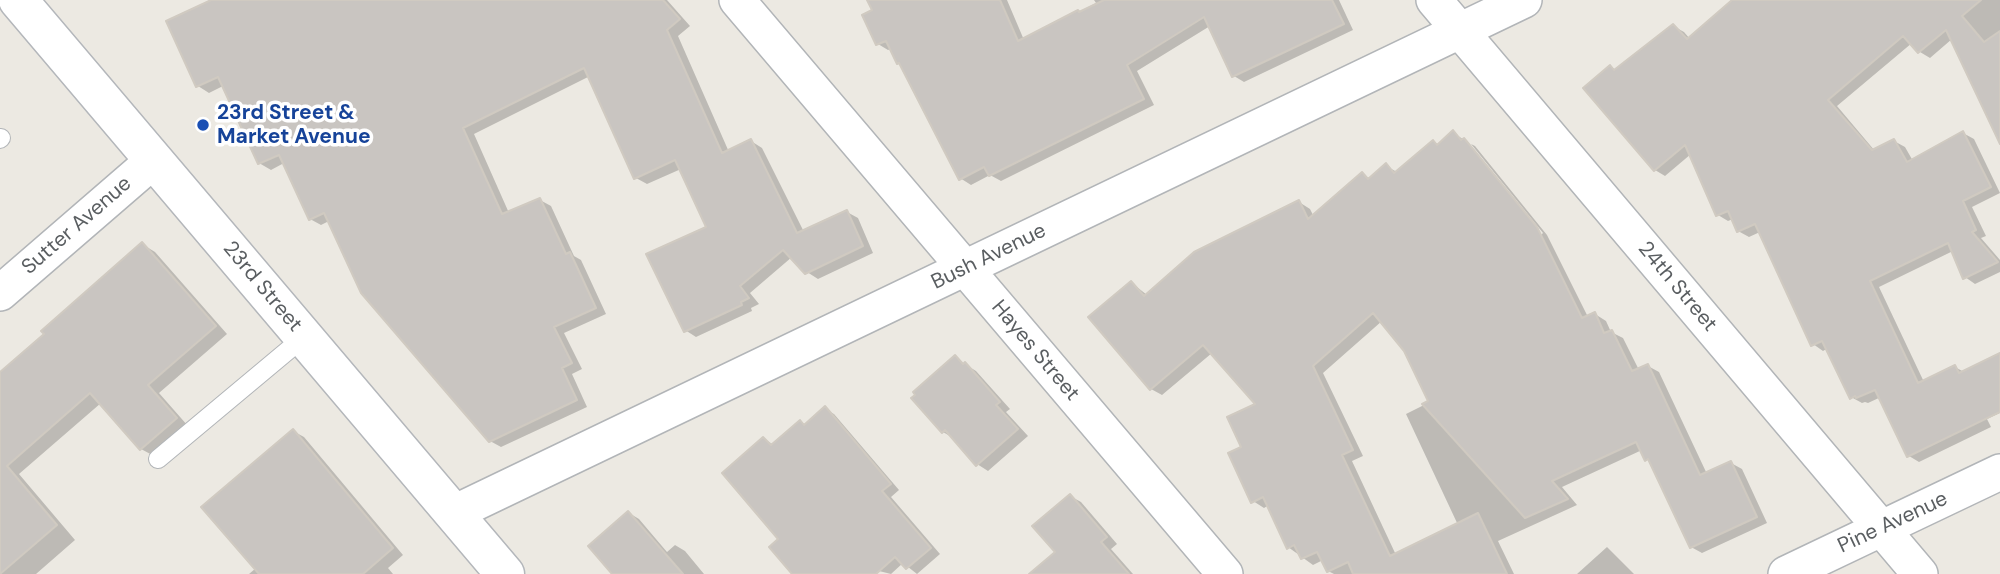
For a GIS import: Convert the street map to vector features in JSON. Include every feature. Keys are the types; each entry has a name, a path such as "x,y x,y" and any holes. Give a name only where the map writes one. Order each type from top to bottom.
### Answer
{"main road":[{"name":"23rd Street","path":"23,8 505,574"}],"street":[{"name":"Hayes Street","path":"737,0 1225,574"},
{"name":"24th Street","path":"1434,0 1920,574"},
{"name":"Bush Avenue","path":"454,513 1524,0"},
{"name":"Sutter Avenue","path":"0,293 154,160"},
{"name":"Pine Avenue","path":"1786,574 2000,472"}],"lane":[{"path":"158,459 304,337"}],"building":[{"path":"211,0 663,0 680,19 667,30 722,153 751,139 797,233 847,210 863,246 805,274 783,250 740,286 749,298 741,302 742,305 684,332 646,254 706,227 675,160 634,179 584,68 463,128 502,214 540,198 566,254 570,252 596,308 554,327 572,363 562,368 577,400 489,442 361,293 324,213 309,220 279,155 258,164 218,77 196,87 166,21"},
{"path":"867,0 1000,0 1018,41 1078,10 1079,12 1104,0 1332,0 1344,24 1232,77 1204,17 1127,65 1144,99 989,176 984,167 959,180 886,41 876,45 862,15 872,10"},
{"path":"1732,0 1981,0 1962,16 1984,42 2000,31 2000,144 1946,30 1918,53 1903,36 1828,100 1872,150 1894,139 1907,162 1963,131 1991,187 1963,201 1976,230 1972,232 1998,262 1963,279 1948,243 1870,281 1918,383 1955,365 1959,373 2000,353 2000,412 1907,457 1875,390 1850,399 1822,341 1811,346 1755,224 1737,232 1728,211 1716,216 1685,145 1654,171 1583,88 1610,65 1614,70 1673,24 1687,39"},
{"path":"1453,130 1461,140 1464,138 1537,227 1582,318 1595,312 1604,333 1612,330 1632,371 1648,364 1700,475 1731,461 1757,517 1690,548 1648,459 1645,461 1636,442 1552,481 1568,499 1525,518 1422,404 1428,401 1404,351 1373,313 1313,366 1353,450 1342,455 1390,556 1478,513 1507,574 1353,574 1348,562 1327,572 1317,552 1301,559 1294,545 1287,549 1263,497 1251,503 1228,453 1241,447 1227,417 1255,404 1203,345 1150,390 1088,317 1131,281 1144,296 1194,252 1299,200 1308,219 1362,172 1368,179 1386,163 1394,173 1433,140 1437,145"},
{"path":"142,242 216,326 148,385 177,418 140,450 90,393 7,466 57,525 0,574 0,372 44,334 41,331"},
{"path":"955,355 963,364 965,362 1000,402 996,405 1018,429 976,466 945,430 942,433 911,398 915,395 913,392"},
{"path":"825,406 891,484 882,491 931,548 906,569 895,557 876,574 792,574 769,547 778,539 722,473 763,437 771,445 800,420 804,425"},
{"path":"293,429 393,548 363,574 259,574 201,507"},
{"path":"1070,494 1107,537 1101,542 1129,574 1029,574 1055,552 1032,526"},
{"path":"628,511 683,574 612,574 588,546"}],"place":[{"name":"23rd Street & Market Avenue","path":"203,125"}]}
